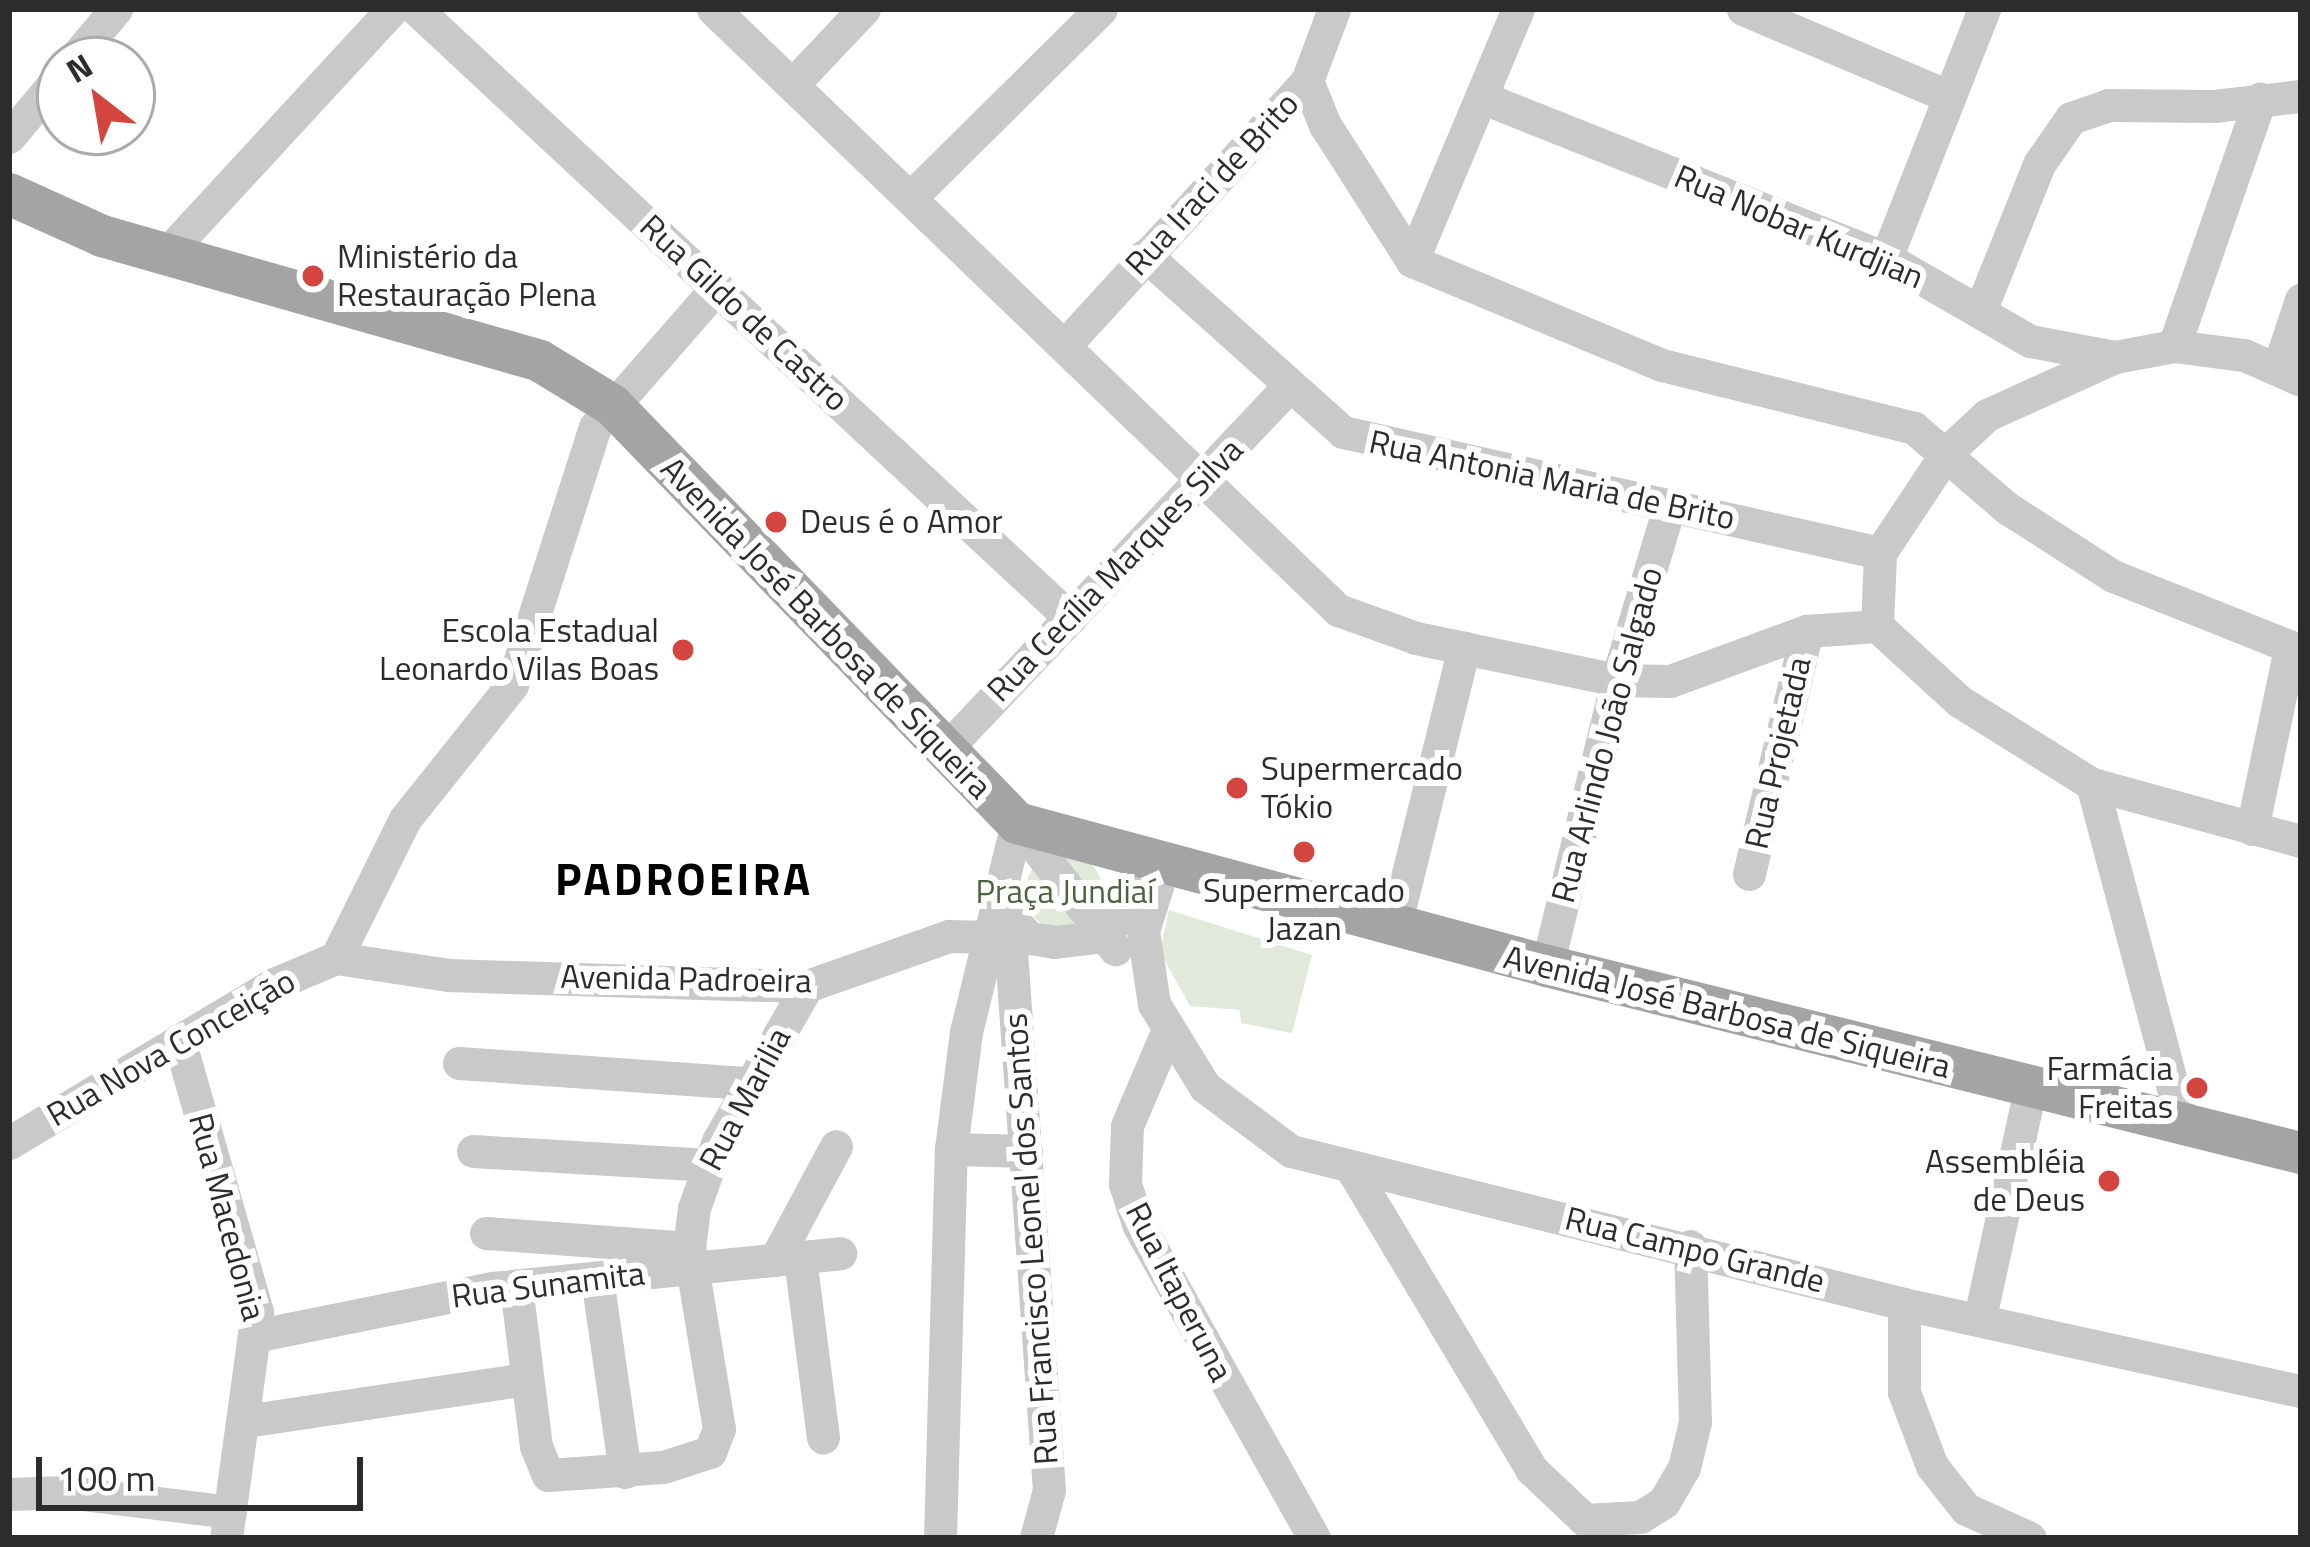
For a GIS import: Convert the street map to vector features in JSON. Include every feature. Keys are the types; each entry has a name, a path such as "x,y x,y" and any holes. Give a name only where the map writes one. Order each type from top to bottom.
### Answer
{"main road":[{"name":"Avenida José Barbosa de Siqueira","path":"9,194 102,236 169,251 540,361 612,405 943,752 1018,823 1547,966 2301,1153"}],"street":[{"path":"93,36 116,9"},
{"path":"169,251 392,9"},
{"name":"Rua Gildo de Castro","path":"416,9 1070,618"},
{"path":"713,9 1206,476 1338,610 1464,647 1617,680 1692,676 1807,631 1877,626 1959,701 2092,784 2301,841"},
{"path":"793,83 864,9"},
{"path":"911,197 1101,9"},
{"name":"Rua Iraci de Brito","path":"1066,344 1307,81 1334,9"},
{"path":"1412,261 1517,9"},
{"path":"1743,9 1948,96"},
{"path":"1886,258 1984,9"},
{"path":"1307,81 1324,125 1412,261 1662,365 1889,417 1946,452 2007,508 2113,576 2296,650 2252,829"},
{"path":"1980,311 2038,164 2071,118 2108,105 2301,96"},
{"name":"Rua Nobar Kurdjian","path":"1481,97 1886,258 2030,341 2116,357"},
{"path":"2174,346 2260,99"},
{"path":"9,137 36,105"},
{"name":"Rua Antonia Maria de Brito","path":"1145,255 1288,387 1343,432 1377,446 1670,504 1880,554"},
{"path":"336,958 405,819 512,685 584,452 612,405 717,287"},
{"path":"1877,626 1880,554 1946,452 1987,415 2116,357 2174,346 2293,356 2301,300"},
{"name":"Rua Cecília Marques Silva","path":"943,752 1288,387"},
{"name":"Rua Arlindo João Salgado","path":"1547,966 1617,680 1670,504"},
{"name":"Rua Projetada","path":"1749,874 1807,631"},
{"path":"1395,926 1464,647"},
{"path":"2092,784 2183,1125"},
{"path":"1018,823 1000,877 1009,937 1103,936 1127,908 1153,857"},
{"name":"Rua Campo Grande","path":"1018,823 1103,936 1194,1074 1246,1125 1291,1151 1353,1171 1690,1246 1904,1304 2301,1391"},
{"name":"Rua Campo Grande","path":"1153,857 1143,931 1160,1018"},
{"name":"Avenida Padroeira","path":"336,958 448,975 807,986 922,942 1009,937"},
{"name":"Rua Francisco Leonel dos Santos","path":"940,1538 951,1149 975,991 1009,937"},
{"name":"Rua Francisco Leonel dos Santos","path":"1009,937 1049,1490 1036,1538"},
{"name":"Rua Nova Conceição","path":"9,1143 179,1040 336,958"},
{"name":"Rua Marilia","path":"625,1472 698,1459 716,1444 719,1430 691,1258 706,1165 748,1083 807,986"},
{"path":"975,991 1013,998"},
{"name":"Rua Itaperuna","path":"1160,1018 1127,1126 1125,1184 1138,1226 1314,1538"},
{"name":"Rua Macedonia","path":"179,1040 259,1335 228,1525"},
{"path":"459,1063 748,1083"},
{"path":"1980,1317 2030,1089"},
{"path":"823,1438 788,1259 836,1146"},
{"path":"951,1149 1026,1151"},
{"path":"473,1151 706,1165"},
{"path":"1353,1171 1551,1495 1585,1520 1617,1524 1664,1502 1684,1468 1695,1421 1690,1246"},
{"path":"1409,1262 1410,1220 1431,1186"},
{"path":"486,1233 691,1258"},
{"name":"Rua Sunamita","path":"259,1335 691,1258 788,1259 840,1252"},
{"path":"517,1286 543,1471 556,1478 625,1472 597,1278"},
{"path":"1904,1304 1904,1392 1932,1466 1966,1509 2030,1538"},
{"path":"244,1421 527,1379"},
{"path":"9,1495 67,1492 228,1525"}],"green space":[{"name":"Praça Jundiaí","path":"1064,853 1091,865 1103,892 1091,919 1064,931 1037,919 1025,892 1037,865"},
{"path":"1169,910 1312,955 1292,1033 1241,1023 1240,1010 1190,1006 1160,952"}],"waterway":[{"path":"664,1538 674,1538"}],"place":[{"name":"Ministério da Restauração Plena","path":"313,276"},
{"name":"Deus é o Amor","path":"776,522"},
{"name":"Escola Estadual Leonardo Vilas Boas","path":"683,650"},
{"name":"Supermercado Tókio","path":"1237,788"},
{"name":"Supermercado Jazan","path":"1304,852"},
{"name":"Farmácia Freitas","path":"2197,1088"},
{"name":"Assembléia de Deus","path":"2109,1181"}],"district":[{"name":"PADROEIRA","path":"684,879"}]}
